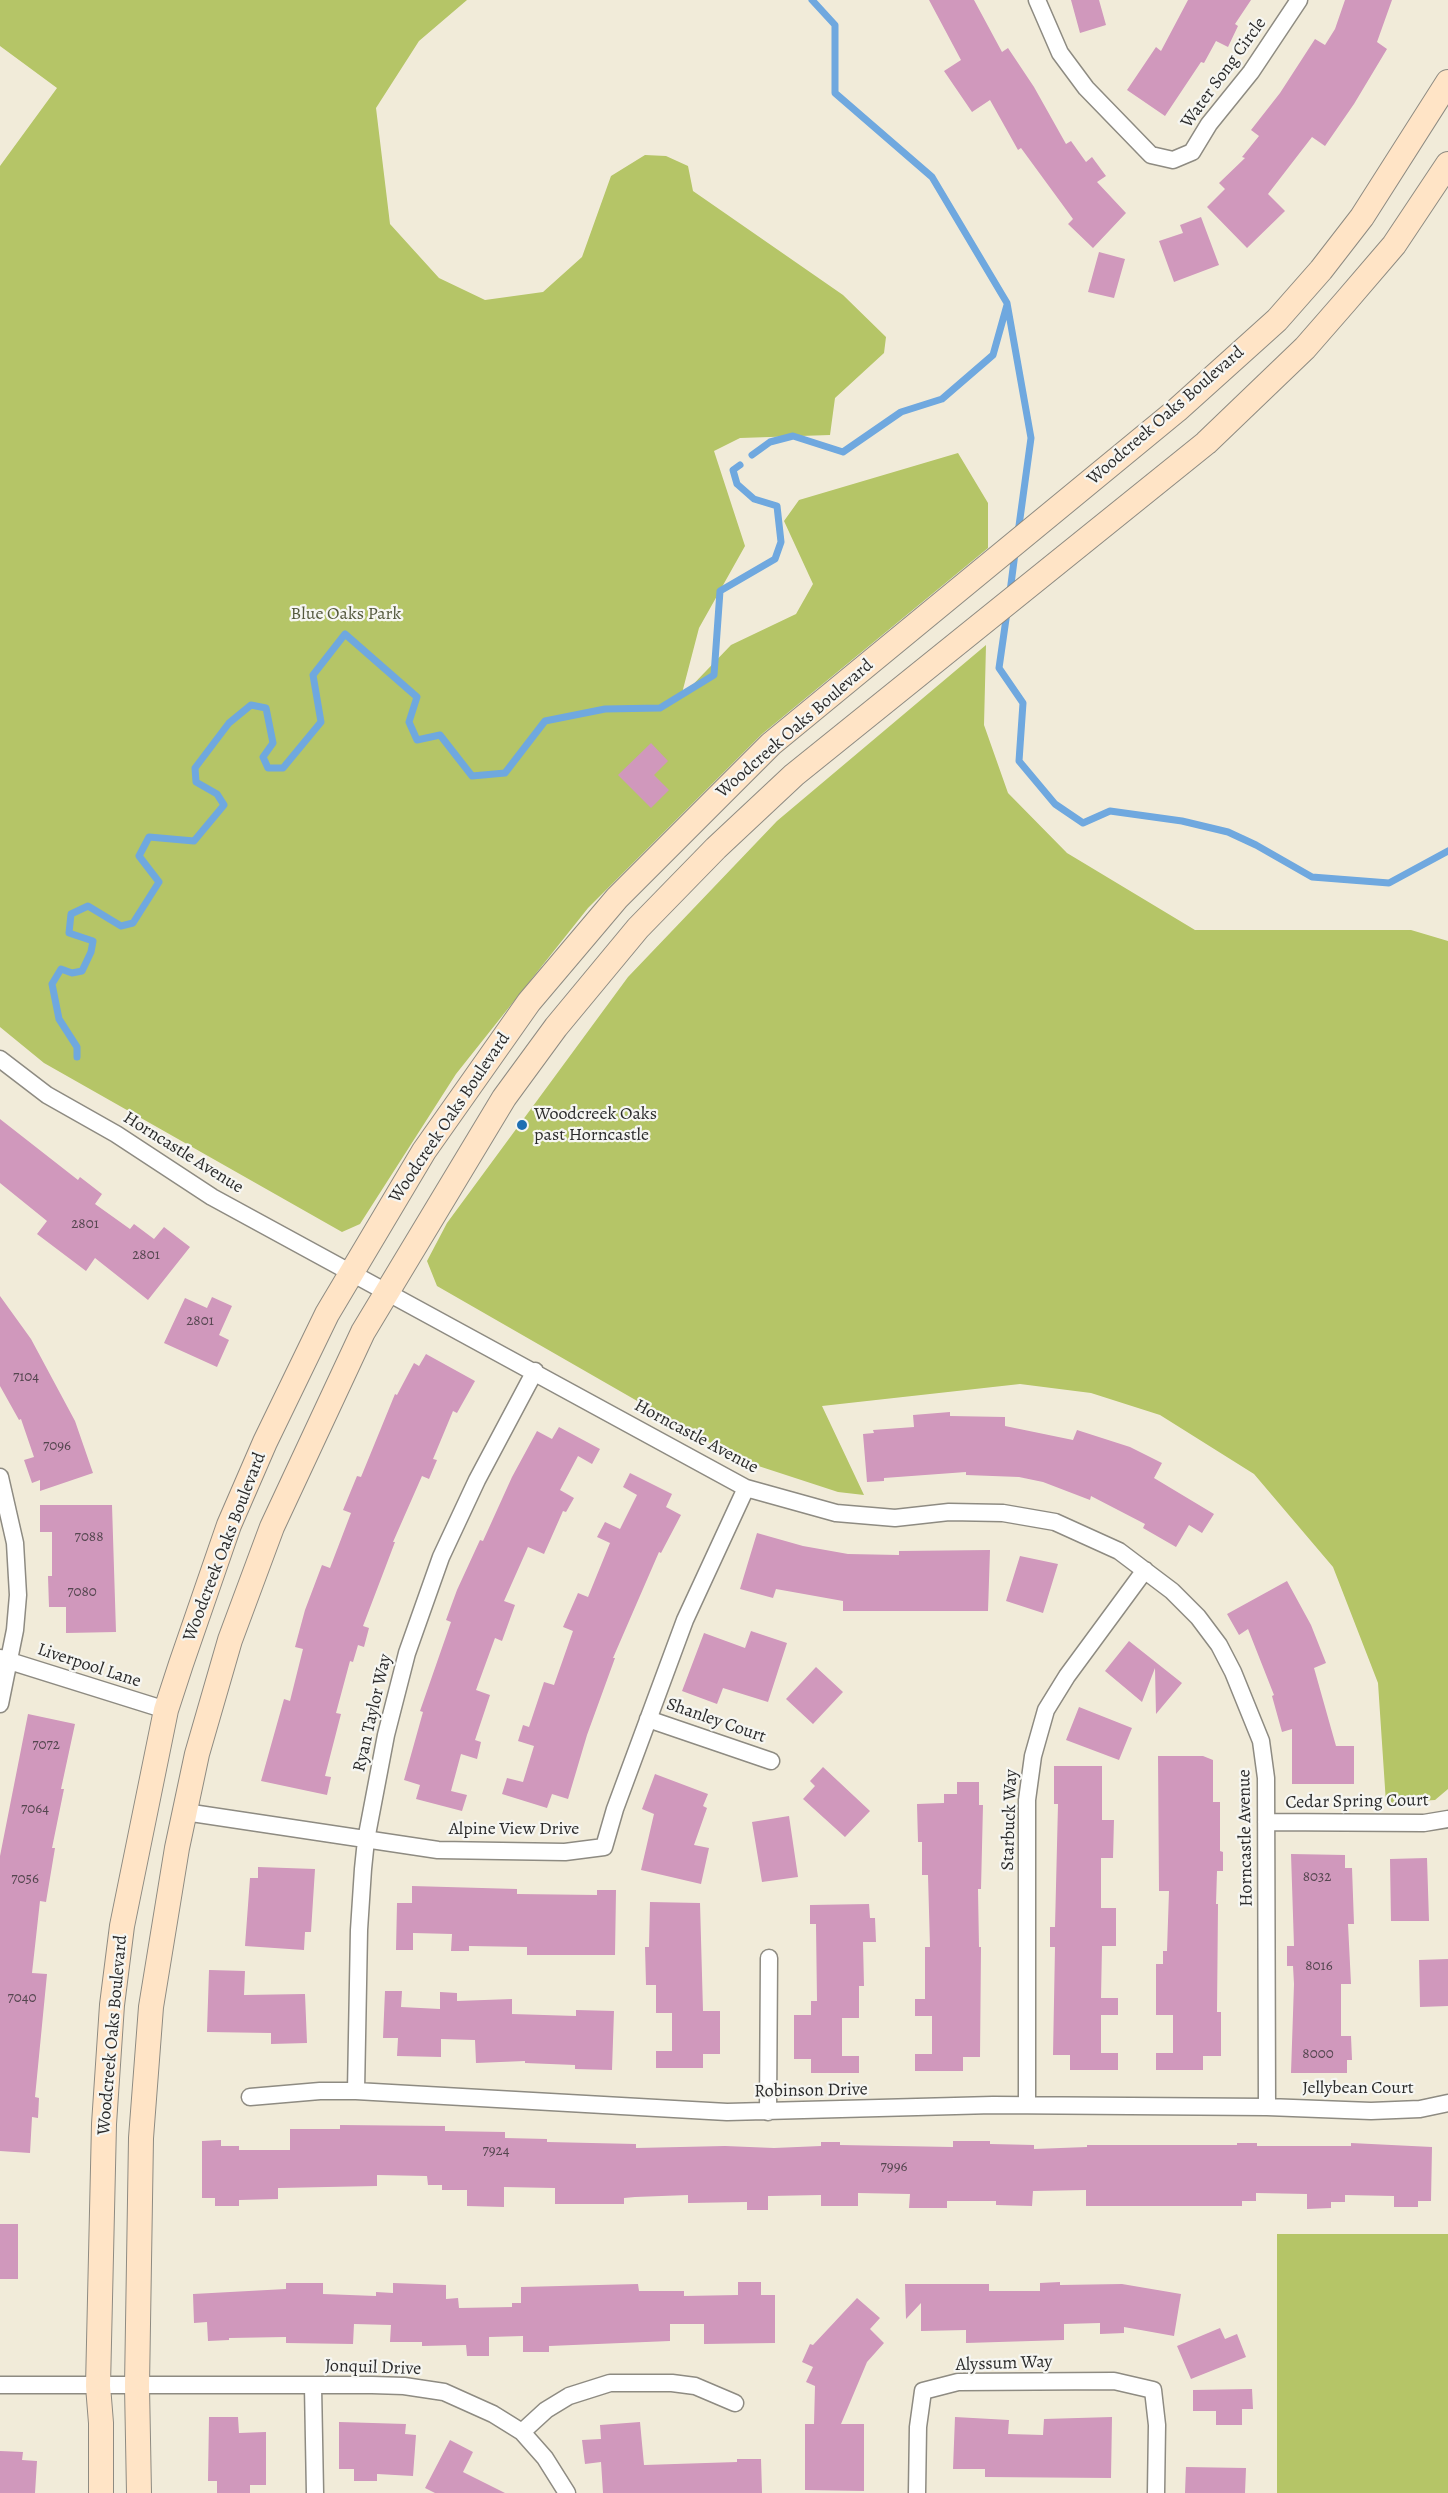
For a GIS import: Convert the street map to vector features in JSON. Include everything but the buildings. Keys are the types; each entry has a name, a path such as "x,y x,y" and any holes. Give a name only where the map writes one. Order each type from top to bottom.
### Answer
{"main road":[{"name":"Woodcreek Oaks Boulevard","path":"101,2493 102,2423 98,2386 104,2124 112,2005 122,1926 166,1710 229,1525 299,1370 351,1272 424,1151 529,1002 604,913 771,744 1177,410 1276,320 1321,270 1362,217 1448,82"},
{"name":"Woodcreek Oaks Boulevard","path":"139,2493 137,2386 141,2138 151,2007 161,1932 197,1754 230,1640 272,1527 363,1332 504,1098 605,965 740,825 794,775 1206,443 1305,348 1394,245 1448,164"}],"street":[{"name":"Water Song Circle","path":"1037,0 1060,53 1086,88 1151,154 1173,160 1192,152 1209,124 1251,72 1299,0"},
{"name":"Horncastle Avenue","path":"0,1059 47,1095 116,1134 212,1197 746,1488 836,1514 895,1518 949,1512 1003,1513 1054,1522 1119,1551 1172,1591 1198,1617 1219,1645 1233,1672 1261,1741 1266,1778 1267,2107"},
{"name":"Ryan Taylor Way","path":"356,2091 358,1930 366,1840 386,1735 405,1663 434,1578 477,1480 535,1371"},
{"path":"0,1477 11,1519 18,1595 5,1660 0,1704"},
{"name":"Alpine View Drive","path":"185,1812 438,1850 565,1852 604,1847 685,1620 746,1488"},
{"name":"Starbuck Way","path":"1027,2106 1027,1800 1033,1756 1046,1710 1066,1676 1145,1570"},
{"name":"Liverpool Lane","path":"5,1660 166,1710"},
{"name":"Shanley Court","path":"648,1719 771,1761"},
{"name":"Cedar Spring Court","path":"1266,1822 1424,1822 1448,1819"},
{"path":"768,2112 769,1958"},
{"name":"Robinson Drive","path":"250,2097 320,2091 356,2091 666,2109 768,2112 1027,2106 1267,2107"},
{"name":"Jellybean Court","path":"1267,2107 1371,2111 1420,2109 1448,2103"},
{"name":"Alyssum Way","path":"916,2493 918,2427 923,2391 958,2382 1114,2381 1152,2390 1157,2425 1155,2493"},
{"path":"522,2432 546,2410 569,2396 610,2383 672,2383 695,2386 735,2403"},
{"name":"Jonquil Drive","path":"0,2385 404,2386 444,2392 493,2414 522,2432 545,2458 567,2493"},
{"path":"313,2386 315,2493"}],"green space":[{"name":"Blue Oaks Park","path":"0,0 467,0 419,41 376,108 390,224 439,278 485,300 543,292 582,257 611,176 645,155 666,156 688,166 693,191 843,295 886,337 884,353 835,398 830,435 740,438 714,451 745,546 699,628 681,697 731,645 796,614 813,584 784,521 799,500 958,453 988,503 988,548 762,734 588,908 456,1074 360,1224 342,1232 44,1063 0,1027 0,166 57,88 0,46"},
{"path":"986,645 984,725 1008,793 1067,853 1195,930 1411,930 1448,941 1448,1789 1435,1800 1386,1803 1378,1683 1333,1567 1254,1474 1160,1415 1091,1393 1020,1384 822,1406 864,1495 838,1492 740,1460 437,1286 427,1261 447,1223 628,977 777,821"},
{"path":"1277,2234 1448,2234 1448,2493 1277,2493"}],"waterway":[{"path":"812,0 835,25 835,93 932,177 1007,303 1031,438 1018,533"},
{"path":"752,455 770,442 793,436 843,452 901,412 942,399 993,355 1007,305"},
{"path":"77,1057 77,1047 59,1019 52,984 61,969 72,973 82,971 91,952 93,941 69,933 71,914 88,906 121,926 133,923 159,882 139,856 149,837 194,841 224,805 217,794 196,782 195,768 229,723 251,705 266,708 273,743 263,757 268,768 283,768 321,722 313,675 345,634 417,697 409,722 417,740 440,735 472,776 505,773 545,721 605,709 660,708 714,675 720,591 775,559 781,542 777,506 754,499 737,484 733,470 740,465"},
{"path":"1010,592 1015,553"},
{"path":"1007,612 999,668 1023,703 1019,761 1055,804 1083,823 1110,811 1182,821 1228,832 1312,877 1389,883 1448,851"}],"place":[{"name":"Woodcreek Oaks past Horncastle","path":"522,1125"}]}
